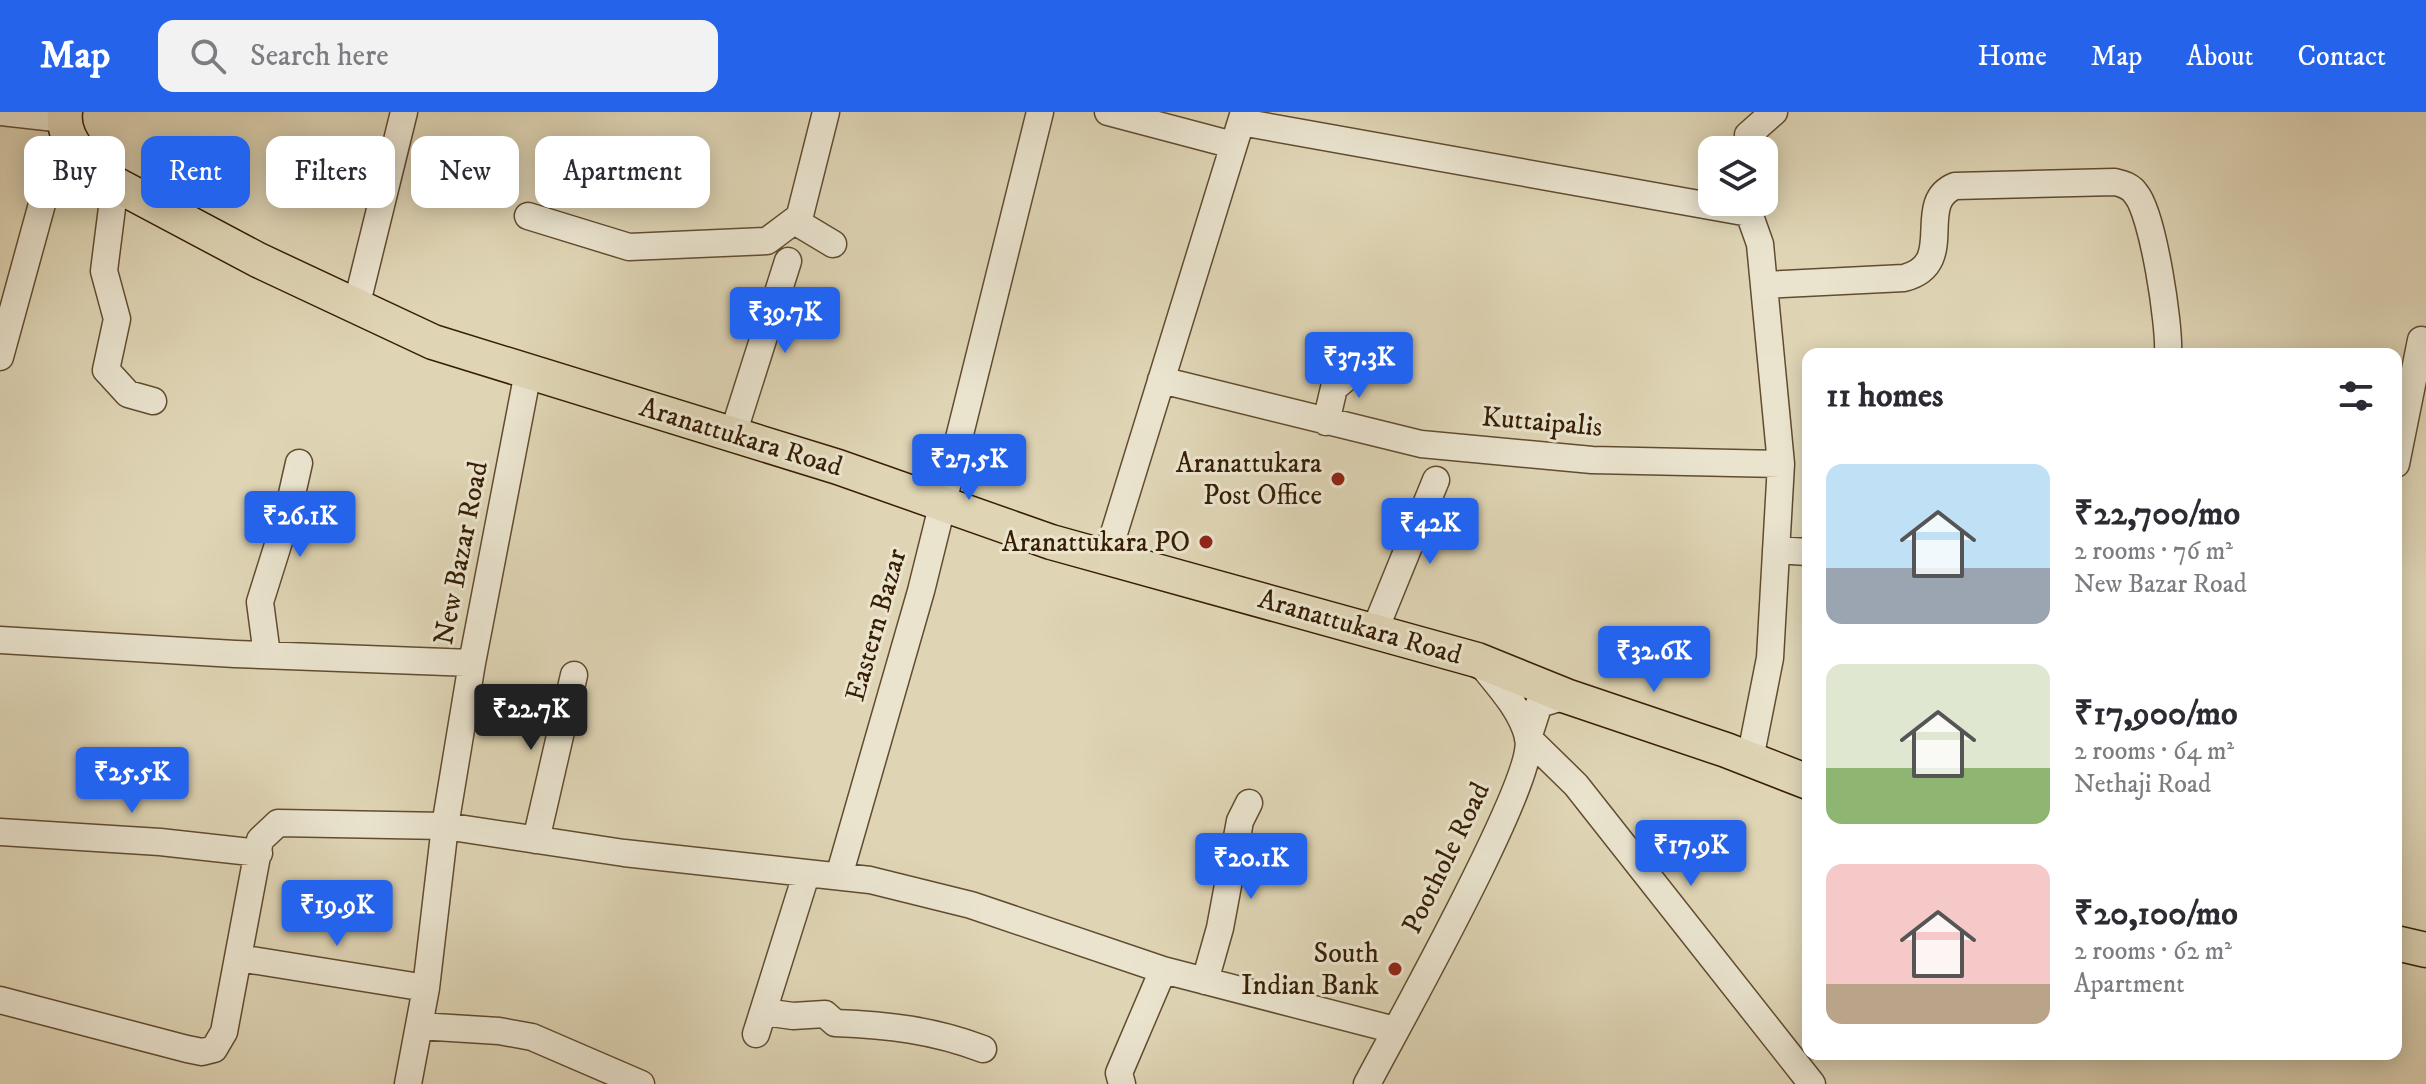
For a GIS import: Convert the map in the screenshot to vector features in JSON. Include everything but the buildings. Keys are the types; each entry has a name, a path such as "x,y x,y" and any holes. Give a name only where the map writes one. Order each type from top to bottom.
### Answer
{"main road":[{"name":"Aranattukara Road","path":"125,189 356,307 433,342 733,434 1051,542 1477,660 1566,696 1802,780"},
{"path":"2402,944 2426,950"}],"street":[{"path":"0,112 67,124 0,357"},
{"path":"356,307 404,112"},
{"path":"826,112 798,223 833,244"},
{"name":"Eastern Bazar","path":"839,876 943,505 1040,112"},
{"path":"1108,112 1239,126 1698,200"},
{"path":"1748,136 1774,112"},
{"path":"1107,556 1239,126"},
{"path":"1764,285 1904,278 1921,274 1929,265 1932,254 1938,201 1945,190 1955,186 2115,182 2135,192 2141,201 2167,311 2168,348"},
{"path":"112,208 104,271 117,319 106,370 128,394 153,401"},
{"path":"528,216 629,247 767,241 799,217"},
{"path":"1750,759 1770,658 1781,464 1760,244 1751,216"},
{"path":"733,434 788,261"},
{"path":"2402,434 2421,340"},
{"path":"1326,422 1334,388 1367,360 1379,358"},
{"name":"New Bazar Road","path":"409,1081 426,988 445,826 472,663 528,372"},
{"name":"Kuttaipalis","path":"1161,380 1421,444 1592,460 1781,464"},
{"path":"267,655 260,602 287,516 299,463"},
{"path":"1374,632 1436,480"},
{"path":"1776,550 1802,552"},
{"path":"0,640 472,663"},
{"path":"1477,660 1505,694 1528,738 1576,785 1804,1080"},
{"path":"536,840 574,675"},
{"name":"Poothole Road","path":"1367,1084 1453,924 1509,804 1539,704 1566,696"},
{"path":"1205,981 1220,928 1240,821 1249,803"},
{"path":"0,1000 202,1052 214,1049 220,1042 239,958 260,840 278,823 445,826 806,875 870,880 971,905 1163,970 1395,1030"},
{"path":"0,832 160,842 259,853"},
{"path":"806,875 760,1023 793,1016 825,1014 835,1023 909,1027 940,1033 983,1049"},
{"path":"239,958 426,988"},
{"path":"1122,1084 1119,1073 1163,970"},
{"path":"419,1026 524,1035 641,1084"}],"place":[{"name":"Aranattukara Post Office","path":"1338,479"},
{"name":"Aranattukara PO","path":"1206,542"},
{"name":"South Indian Bank","path":"1395,969"}]}
